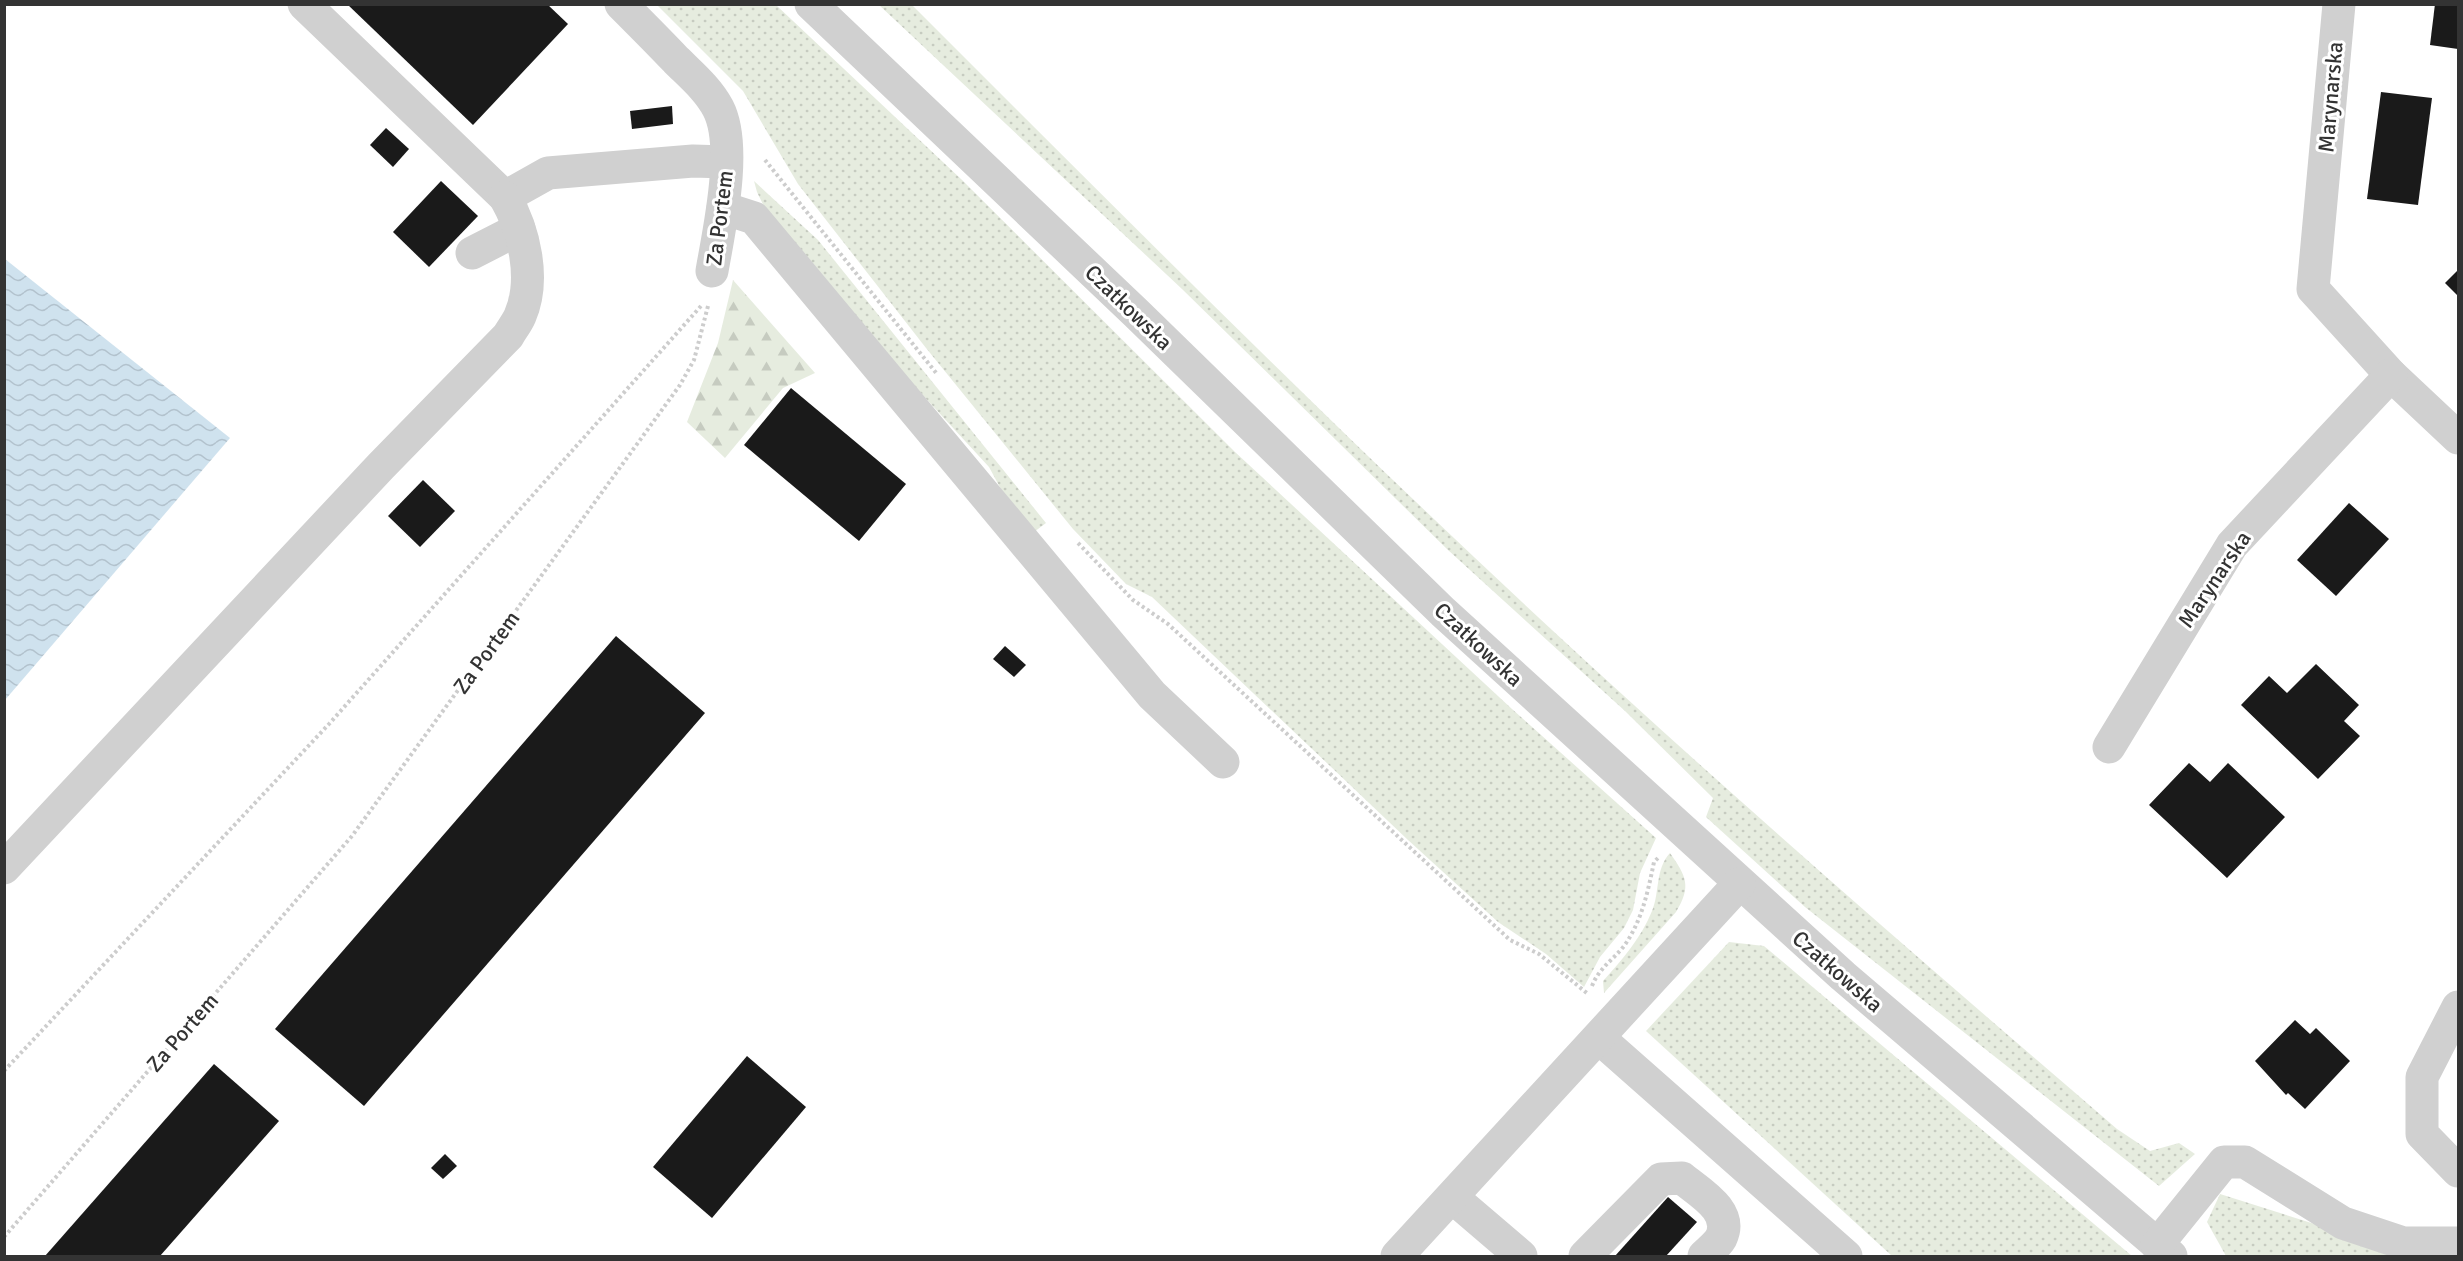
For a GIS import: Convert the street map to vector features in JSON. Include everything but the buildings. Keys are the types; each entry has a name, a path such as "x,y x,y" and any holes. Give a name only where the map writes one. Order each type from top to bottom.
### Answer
{"street":[{"path":"4,868 373,475 508,336 520,315 526,294 527,269 519,229 505,196 304,4"},
{"name":"Za Portem","path":"621,4 711,97 723,122 726,162 723,208 711,284"},
{"name":"Czatkowska","path":"811,4 1127,305 1443,612 1739,884 2164,1251"},
{"name":"Marynarska","path":"2339,4 2313,289 2391,375 2458,438"},
{"path":"505,196 548,173 693,161 726,162"},
{"path":"723,208 754,218 1152,695 1223,762"},
{"path":"472,253 519,229"},
{"name":"Marynarska","path":"2109,747 2232,545 2391,375"},
{"path":"1397,1257 1739,884"},
{"path":"2458,1007 2422,1077 2422,1134 2458,1171"},
{"path":"1599,1038 1846,1257"},
{"path":"2164,1251 2224,1162 2245,1162 2343,1223 2403,1243 2458,1243"},
{"path":"1585,1257 1661,1179 1682,1178 1719,1209 1724,1222 1721,1238 1704,1257"},
{"path":"1452,1197 1521,1257"}],"path":[{"path":"726,162 764,159 940,378"},
{"path":"4,1071 329,724 711,284"},
{"name":"Za Portem","path":"4,1237 352,836 684,379 698,350 711,284"},
{"path":"1075,540 1133,600 1168,624 1510,940 1539,954 1588,995 1597,974 1624,945 1643,910 1654,862 1681,829"}],"green space":[{"path":"657,5 776,5 961,179 1235,452 1512,709 1656,838 1640,873 1633,910 1624,928 1600,957 1584,987 1546,954 1498,922 1408,840 1152,597 1126,584 1073,529 926,348 798,184 743,91"},
{"path":"879,5 912,5 1229,320 1470,554 1691,757 1903,944 2117,1129 2150,1151 2179,1143 2195,1154 2159,1186 1805,907 1706,817 1713,798 1625,711 1448,550 1182,289"},
{"path":"754,181 818,240 1046,523 1030,535 1016,517 989,467 895,365 772,223"},
{"path":"733,280 815,373 783,388 725,458 687,422 718,343"},
{"path":"1670,853 1685,881 1681,903 1676,912 1604,993 1603,981 1630,948 1648,921 1662,866"},
{"path":"1729,942 1764,946 2132,1256 1892,1256 1646,1031"},
{"path":"2220,1194 2416,1256 2226,1256 2207,1222"}],"water":[{"path":"5,259 230,438 5,700"}]}
